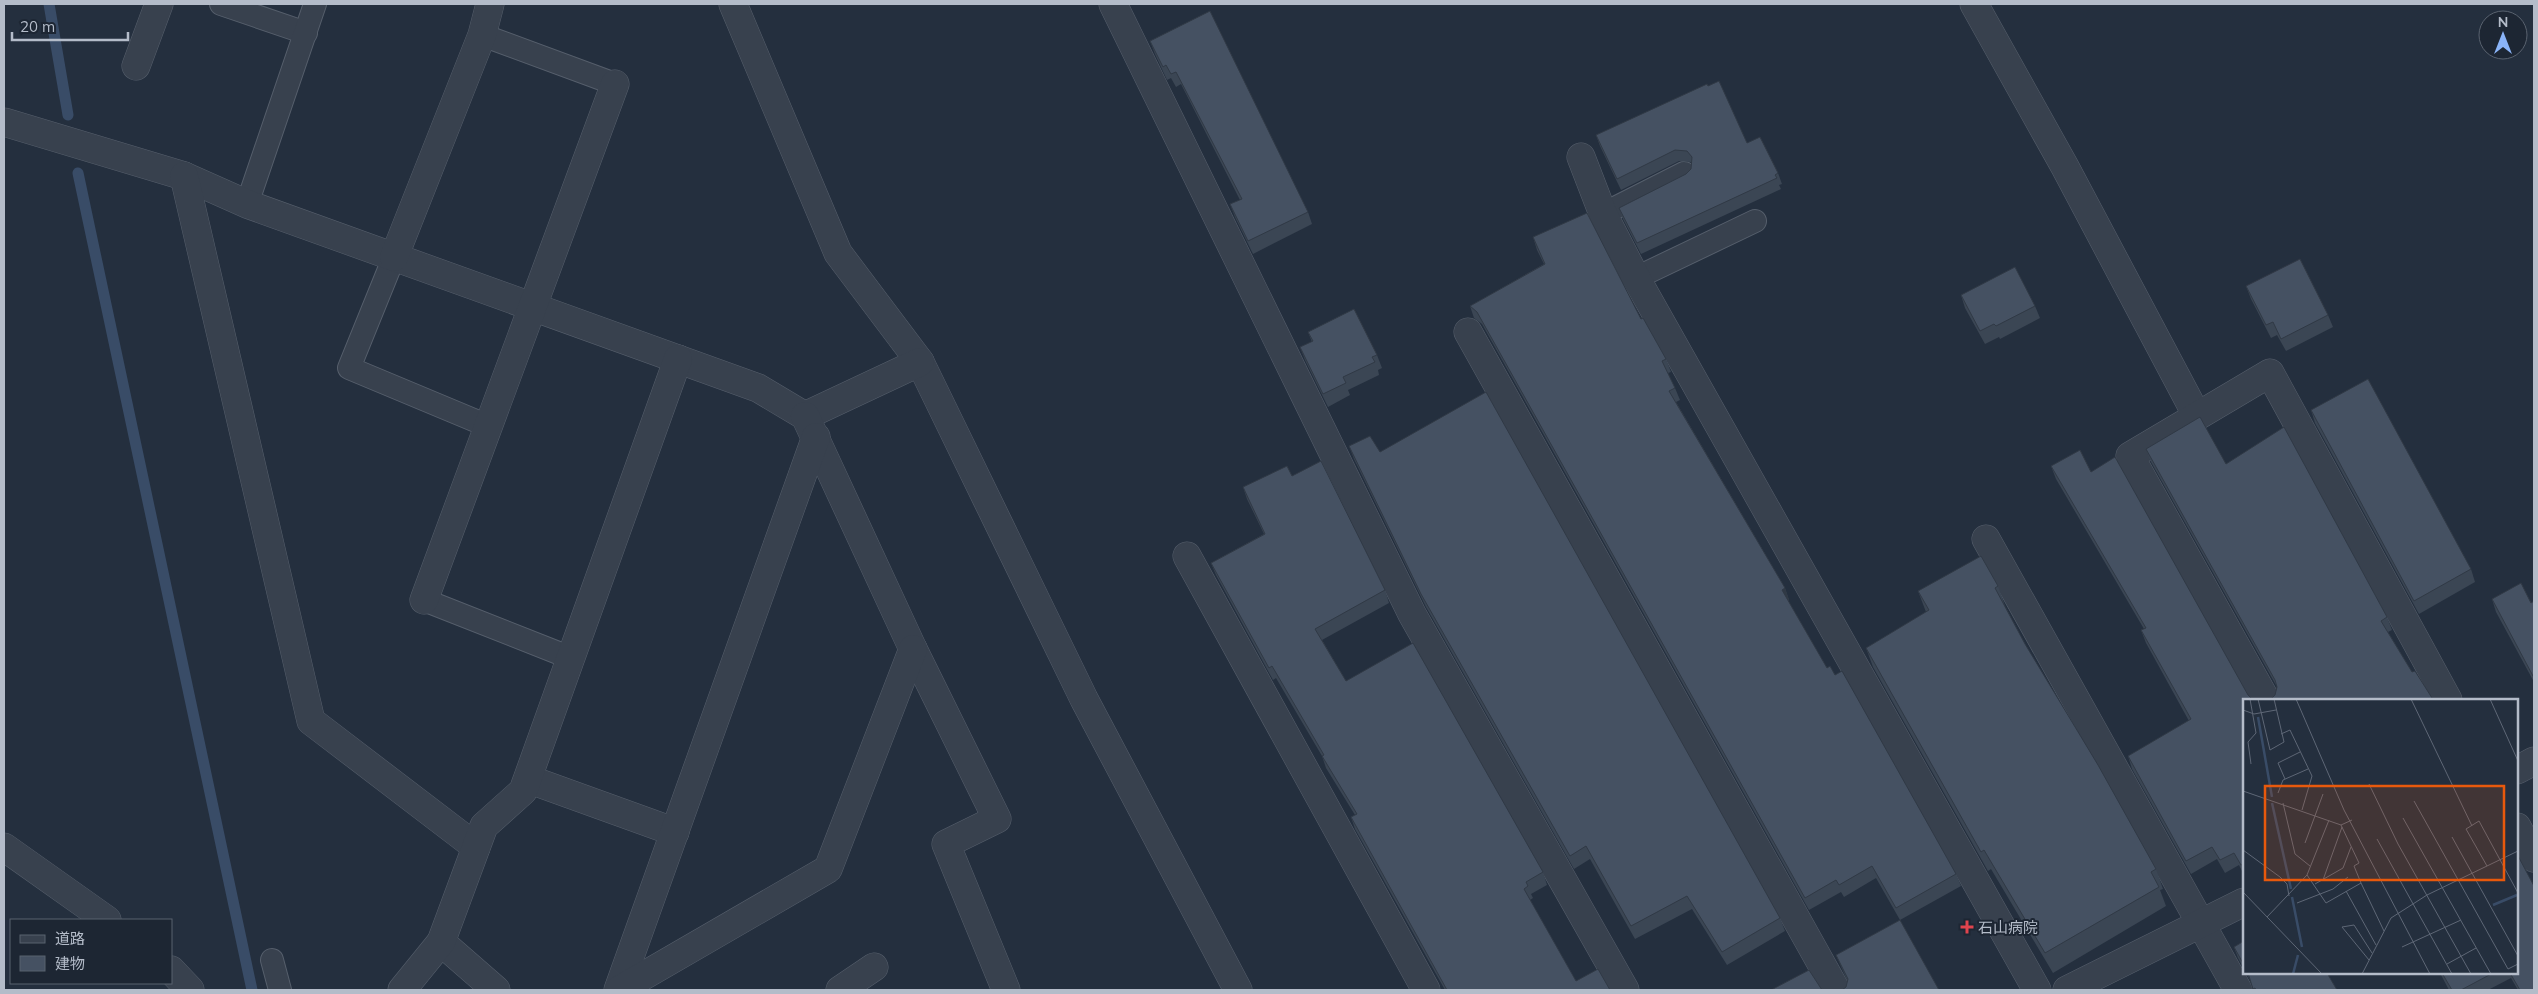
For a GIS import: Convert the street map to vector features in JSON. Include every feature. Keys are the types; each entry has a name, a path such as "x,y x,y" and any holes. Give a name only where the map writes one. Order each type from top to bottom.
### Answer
{"street":[{"path":"136,66 159,4"},
{"path":"394,257 482,35 490,4"},
{"path":"733,4 838,253 920,362 1084,699 1238,990"},
{"path":"1113,4 1412,614 1625,990"},
{"path":"1974,4 2065,167 2197,416"},
{"path":"424,600 615,84"},
{"path":"4,122 184,176 247,204 758,388 810,426 913,649 997,818 946,844 1006,990"},
{"path":"1581,157 1602,214 1636,278 2037,990"},
{"path":"184,176 311,721 476,847"},
{"path":"1468,332 1836,990"},
{"path":"402,990 441,942 484,826 524,791 678,358"},
{"path":"619,990 676,832 810,426 920,362"},
{"path":"2265,699 2130,456 2270,374 2447,699"},
{"path":"1986,539 2077,706 2238,990"},
{"path":"1187,556 1426,990"},
{"path":"619,990 828,869 913,649"},
{"path":"2518,769 2534,761"},
{"path":"528,779 676,832"},
{"path":"2518,829 2534,858"},
{"path":"4,847 106,919"},
{"path":"2066,990 2243,902"},
{"path":"441,942 496,990"},
{"path":"840,990 874,967"},
{"path":"172,971 190,990"}],"lane":[{"path":"221,4 306,33"},
{"path":"247,204 315,4"},
{"path":"482,35 615,84"},
{"path":"1602,214 1684,173"},
{"path":"1636,278 1754,221"},
{"path":"394,257 349,368 488,426"},
{"path":"424,600 571,658"},
{"path":"272,960 280,990"}],"building":[{"path":"1210,11 1308,212 1248,241 1230,204 1242,199 1176,72 1171,74 1166,65 1163,67 1150,41"},
{"path":"1719,81 1747,143 1760,137 1778,173 1775,175 1777,178 1637,243 1619,208 1686,174 1691,169 1692,157 1687,151 1675,150 1617,179 1596,135 1707,84 1708,86"},
{"path":"1587,213 1641,319 1643,318 1666,359 1662,361 1675,388 1669,391 1785,588 1782,590 1827,668 1830,666 1835,675 1842,671 1956,874 1896,908 1872,866 1839,885 1836,880 1805,898 1477,312 1470,306 1545,264 1533,237"},
{"path":"2300,259 2328,315 2281,339 2273,322 2266,325 2246,286"},
{"path":"2015,267 2035,306 1996,326 1994,324 1980,331 1961,295"},
{"path":"1354,309 1377,355 1372,357 1375,362 1343,377 1346,383 1323,394 1300,347 1313,341 1308,332"},
{"path":"2368,379 2471,569 2414,601 2311,410"},
{"path":"1486,392 1780,918 1722,952 1687,896 1631,926 1586,846 1570,856 1421,594 1349,446 1370,436 1380,452"},
{"path":"2200,417 2226,464 2284,427 2387,617 2381,621 2412,672 2415,671 2432,698 2271,699 2275,695 2277,687 2275,680 2146,449"},
{"path":"2080,450 2091,472 2115,457 2248,695 2252,699 2243,699 2243,864 2241,865 2234,853 2220,860 2212,847 2186,861 2128,756 2191,719 2141,630 2146,628 2051,466"},
{"path":"1321,461 1385,590 1315,629 1346,681 1413,643 1543,872 1526,882 1528,886 1524,889 1576,981 1598,969 1610,990 1447,990 1351,817 1357,814 1272,666 1269,668 1211,563 1265,534 1243,487 1287,466 1292,476"},
{"path":"1981,556 1998,586 1995,588 2025,644 2098,765 2156,869 2151,872 2159,887 2045,953 1984,850 1981,852 1866,648 1929,610 1918,591"},
{"path":"2521,583 2531,603 2534,601 2533,676 2492,599"},
{"path":"2518,856 2534,886 2534,990 2520,990 2511,974 2518,974"},
{"path":"1900,920 1939,990 1842,990 1846,987 1848,979 1836,955"},
{"path":"2243,942 2243,963 2234,947"},
{"path":"1809,970 1822,990 1771,990"},
{"path":"2248,974 2328,974 2337,990 2256,990 2255,988 2253,989"},
{"path":"2443,974 2491,974 2461,990 2452,990"}],"waterway":[{"path":"49,4 68,115"},
{"path":"78,173 252,990"}],"place":[{"name":"石山病院","path":"1967,927"}]}
